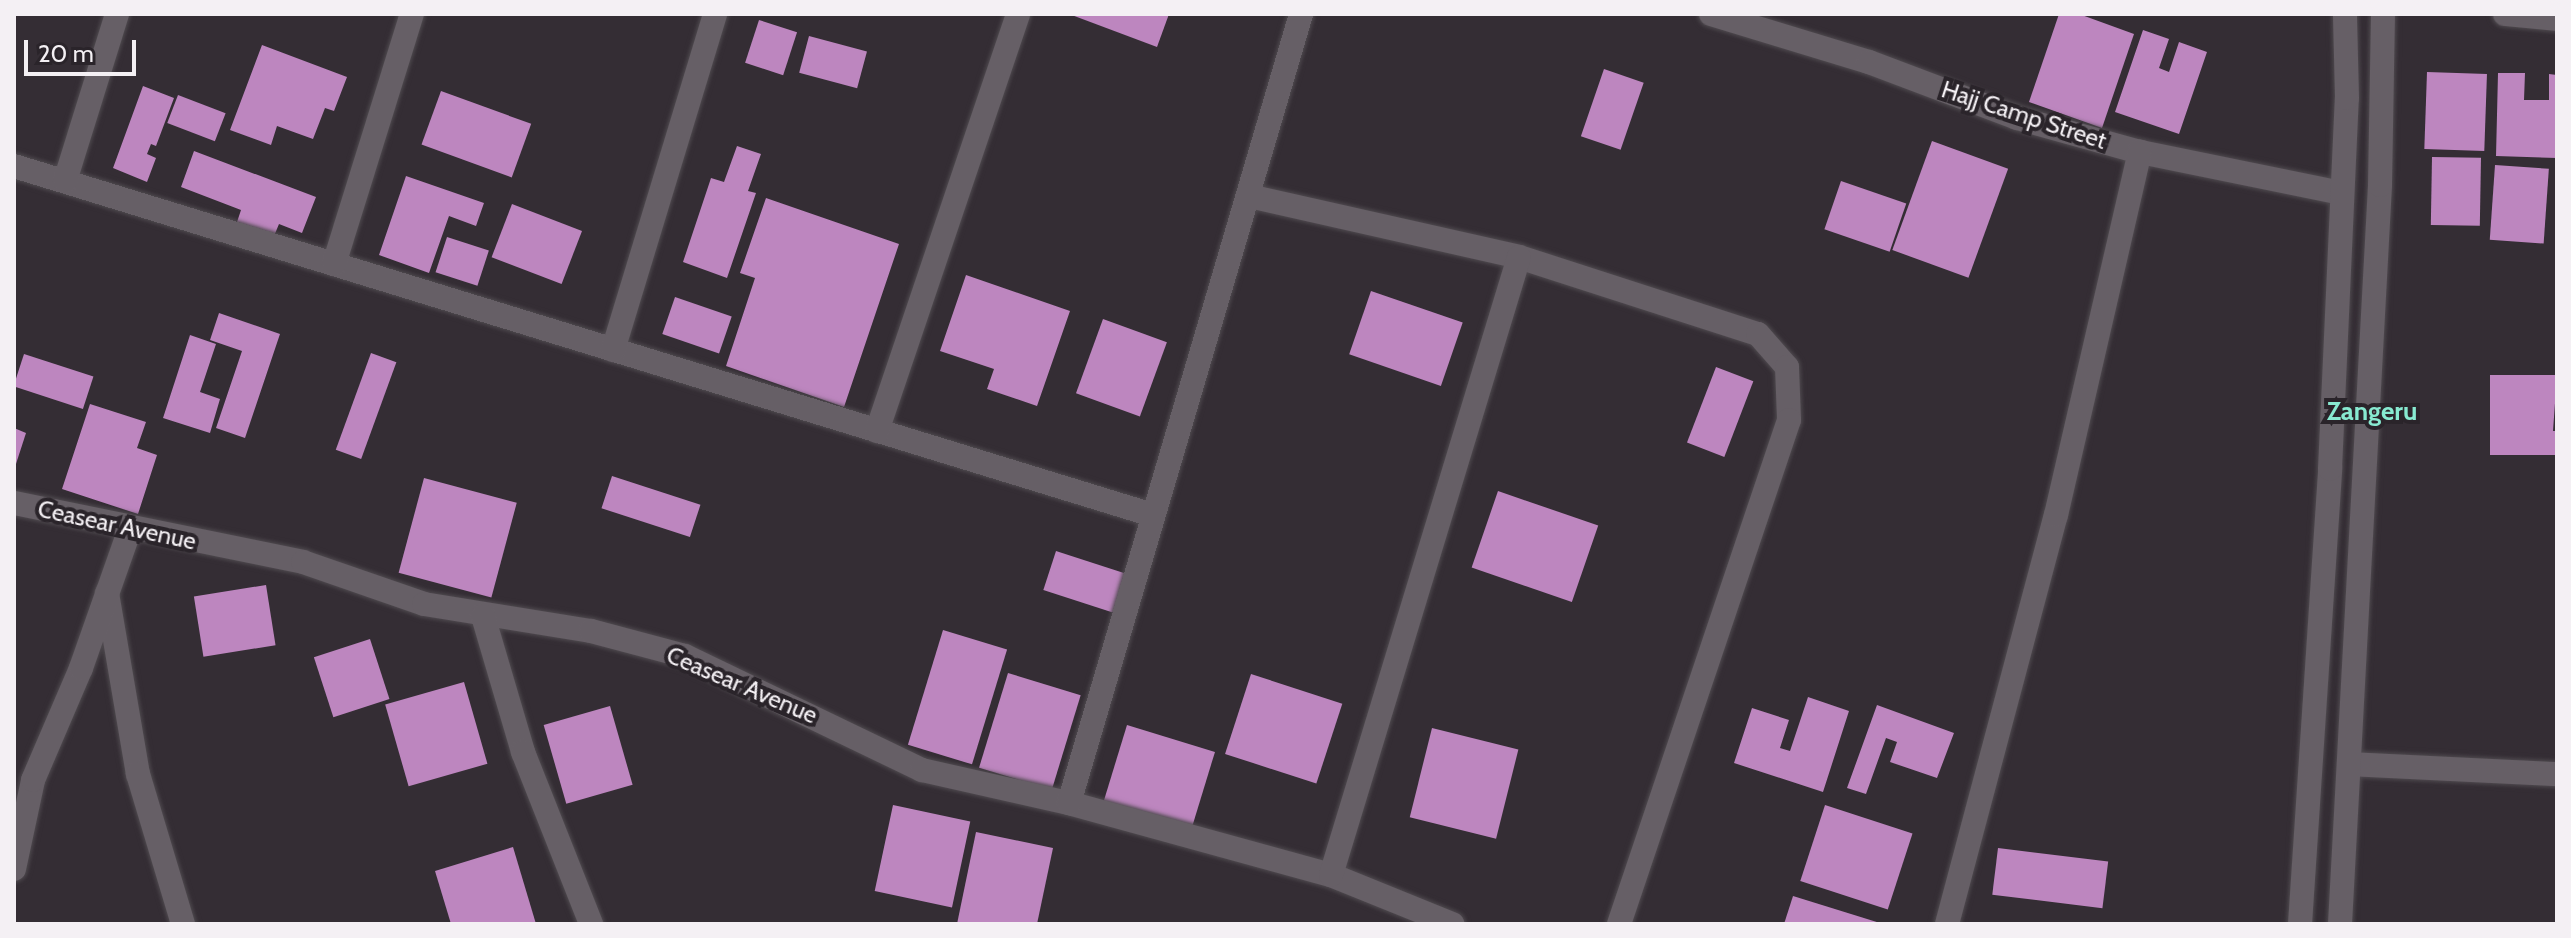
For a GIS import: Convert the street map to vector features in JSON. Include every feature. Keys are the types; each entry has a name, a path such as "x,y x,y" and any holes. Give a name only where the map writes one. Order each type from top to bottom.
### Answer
{"street":[{"path":"65,181 117,14"},
{"path":"334,264 412,14"},
{"path":"613,350 715,14"},
{"path":"877,431 1018,14"},
{"path":"1069,803 1301,14"},
{"name":"Hajj Camp Street","path":"1711,14 1869,62 2017,118 2140,152 2342,193"},
{"path":"2300,924 2342,193 2345,14"},
{"path":"2340,924 2380,185 2383,14"},
{"path":"2505,14 2557,19"},
{"path":"1947,924 2056,515 2140,152"},
{"path":"14,166 1153,515"},
{"path":"1249,196 1519,257 1758,334 1787,367 1789,420 1619,924"},
{"path":"1331,875 1519,257"},
{"name":"Ceasear Avenue","path":"14,503 303,562 424,604 483,616 591,631 685,656 922,770 1069,803 1331,875 1452,924"},
{"path":"14,869 33,780 81,668 130,529"},
{"path":"106,591 138,774 183,924"},
{"path":"483,616 523,752 591,924"},
{"path":"2350,764 2557,774"}],"building":[{"path":"1069,14 1169,14 1157,47"},
{"path":"2059,14 2079,14 2134,34 2102,128 2029,102"},
{"path":"759,20 797,32 783,75 745,63"},
{"path":"2143,30 2169,39 2159,68 2169,72 2179,42 2207,52 2179,134 2115,112"},
{"path":"809,36 867,52 857,88 799,73"},
{"path":"262,45 347,77 334,111 325,108 313,139 277,126 271,145 230,130"},
{"path":"1604,69 1644,83 1621,150 1581,136"},
{"path":"2427,72 2487,74 2484,151 2424,149"},
{"path":"2498,73 2525,73 2524,100 2549,100 2549,74 2557,75 2557,158 2496,156"},
{"path":"143,86 174,98 156,146 151,144 147,154 156,158 147,182 113,168"},
{"path":"441,91 531,124 512,177 422,145"},
{"path":"178,95 226,113 215,141 167,123"},
{"path":"1932,141 2008,169 1968,278 1892,250"},
{"path":"737,146 761,154 748,191 756,193 727,278 683,262 711,178 724,182"},
{"path":"194,151 316,197 302,233 279,224 274,236 237,222 241,210 181,187"},
{"path":"2432,157 2481,158 2480,226 2431,225"},
{"path":"2495,165 2549,169 2544,244 2490,240"},
{"path":"406,176 484,203 476,226 449,216 429,273 379,255"},
{"path":"1841,181 1906,203 1890,252 1824,229"},
{"path":"766,198 899,244 844,407 726,366 755,278 740,273"},
{"path":"512,204 582,231 562,284 492,257"},
{"path":"447,237 489,251 477,286 436,272"},
{"path":"966,275 1070,311 1037,406 987,389 994,369 940,351"},
{"path":"1371,291 1463,323 1441,386 1349,354"},
{"path":"675,297 732,317 719,353 662,334"},
{"path":"219,313 280,334 245,438 216,428 242,351 210,340"},
{"path":"1103,319 1167,342 1140,416 1076,393"},
{"path":"190,335 216,344 200,392 220,399 210,433 163,418"},
{"path":"371,353 396,362 361,459 336,450"},
{"path":"24,354 93,377 83,409 14,387"},
{"path":"1716,367 1753,381 1724,457 1687,443"},
{"path":"2490,375 2557,375 2553,431 2557,431 2557,455 2490,455"},
{"path":"90,404 146,422 137,448 157,455 138,514 62,489"},
{"path":"14,428 26,433 15,467 14,467"},
{"path":"612,476 700,505 690,537 601,508"},
{"path":"424,478 517,503 491,598 399,573"},
{"path":"1498,491 1598,526 1572,602 1472,568"},
{"path":"1056,551 1125,574 1113,613 1043,590"},
{"path":"266,585 276,645 203,657 194,596"},
{"path":"943,630 1007,650 972,764 908,745"},
{"path":"370,639 389,699 333,717 314,657"},
{"path":"1008,673 1081,695 1052,790 979,768"},
{"path":"1251,674 1342,704 1316,784 1225,754"},
{"path":"464,682 487,764 409,786 385,705"},
{"path":"1808,697 1849,711 1823,792 1734,763 1752,708 1789,720 1780,748 1790,751"},
{"path":"1877,705 1954,733 1937,778 1890,762 1897,742 1886,738 1866,794 1847,788"},
{"path":"610,706 633,785 566,804 544,725"},
{"path":"1127,725 1215,752 1192,828 1104,802"},
{"path":"1432,728 1518,750 1496,839 1410,817"},
{"path":"893,805 970,821 952,908 875,891"},
{"path":"1825,805 1912,833 1888,910 1800,881"},
{"path":"976,832 1053,848 1037,924 957,924"},
{"path":"513,847 536,924 451,924 435,871"},
{"path":"1998,848 2108,862 2102,908 1992,895"},
{"path":"1793,896 1880,923 1880,924 1784,924"}],"district":[{"name":"Zangeru","path":"2372,412"}]}
